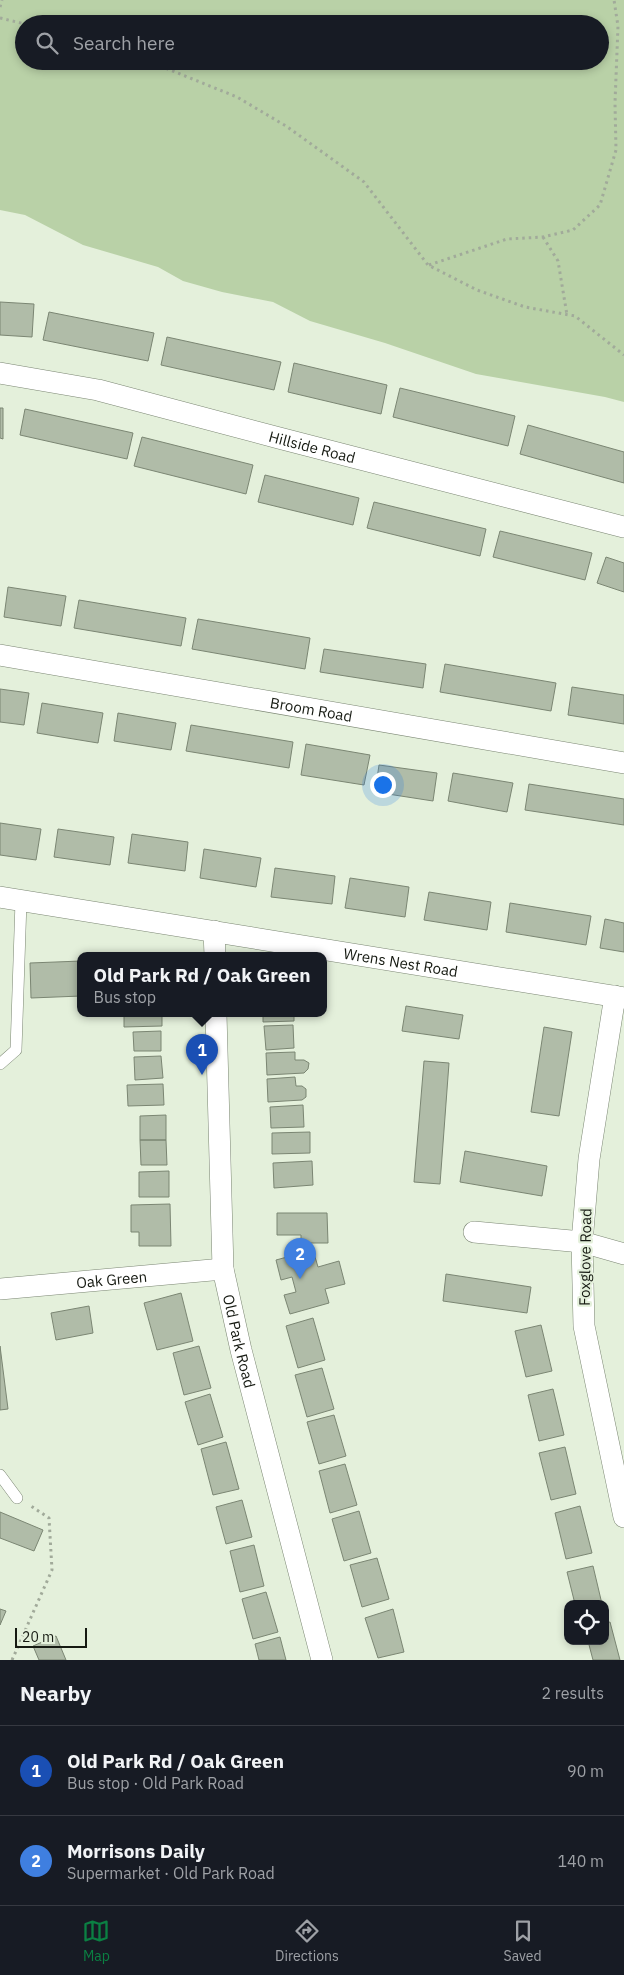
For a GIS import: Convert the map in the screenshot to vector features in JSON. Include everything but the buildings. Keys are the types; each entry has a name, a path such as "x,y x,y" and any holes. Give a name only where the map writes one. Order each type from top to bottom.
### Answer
{"street":[{"name":"Hillside Road","path":"0,374 98,390 624,527"},
{"name":"Broom Road","path":"0,655 624,763"},
{"name":"Wrens Nest Road","path":"0,897 619,997"},
{"path":"214,931 215,952"},
{"name":"Foxglove Road","path":"619,997 589,1159 582,1242 584,1326 624,1517"},
{"name":"Old Park Road","path":"216,1017 223,1269 241,1350 322,1660"},
{"path":"474,1232 582,1242 624,1254"},
{"name":"Oak Green","path":"0,1288 223,1269"}],"lane":[{"path":"0,1064 16,1050 21,901"},
{"path":"0,1475 18,1498"}],"path":[{"path":"0,6 2,0"},
{"path":"428,265 507,239 543,236 573,230 600,205 616,150 615,103 618,26 614,0"},
{"path":"0,18 15,22"},
{"path":"170,70 236,97 286,126 364,182 428,265 485,293 525,307 575,316 624,355"},
{"path":"543,236 558,261 567,314"},
{"path":"12,1660 52,1570 49,1518 18,1498"}],"green space":[{"path":"0,0 624,0 624,402 476,374 385,343 310,321 273,302 222,292 183,281 158,267 83,245 25,215 0,210"}],"place":[{"name":"Old Park Rd / Oak Green","path":"202,1075"},
{"name":"Morrisons Daily","path":"300,1279"}]}
